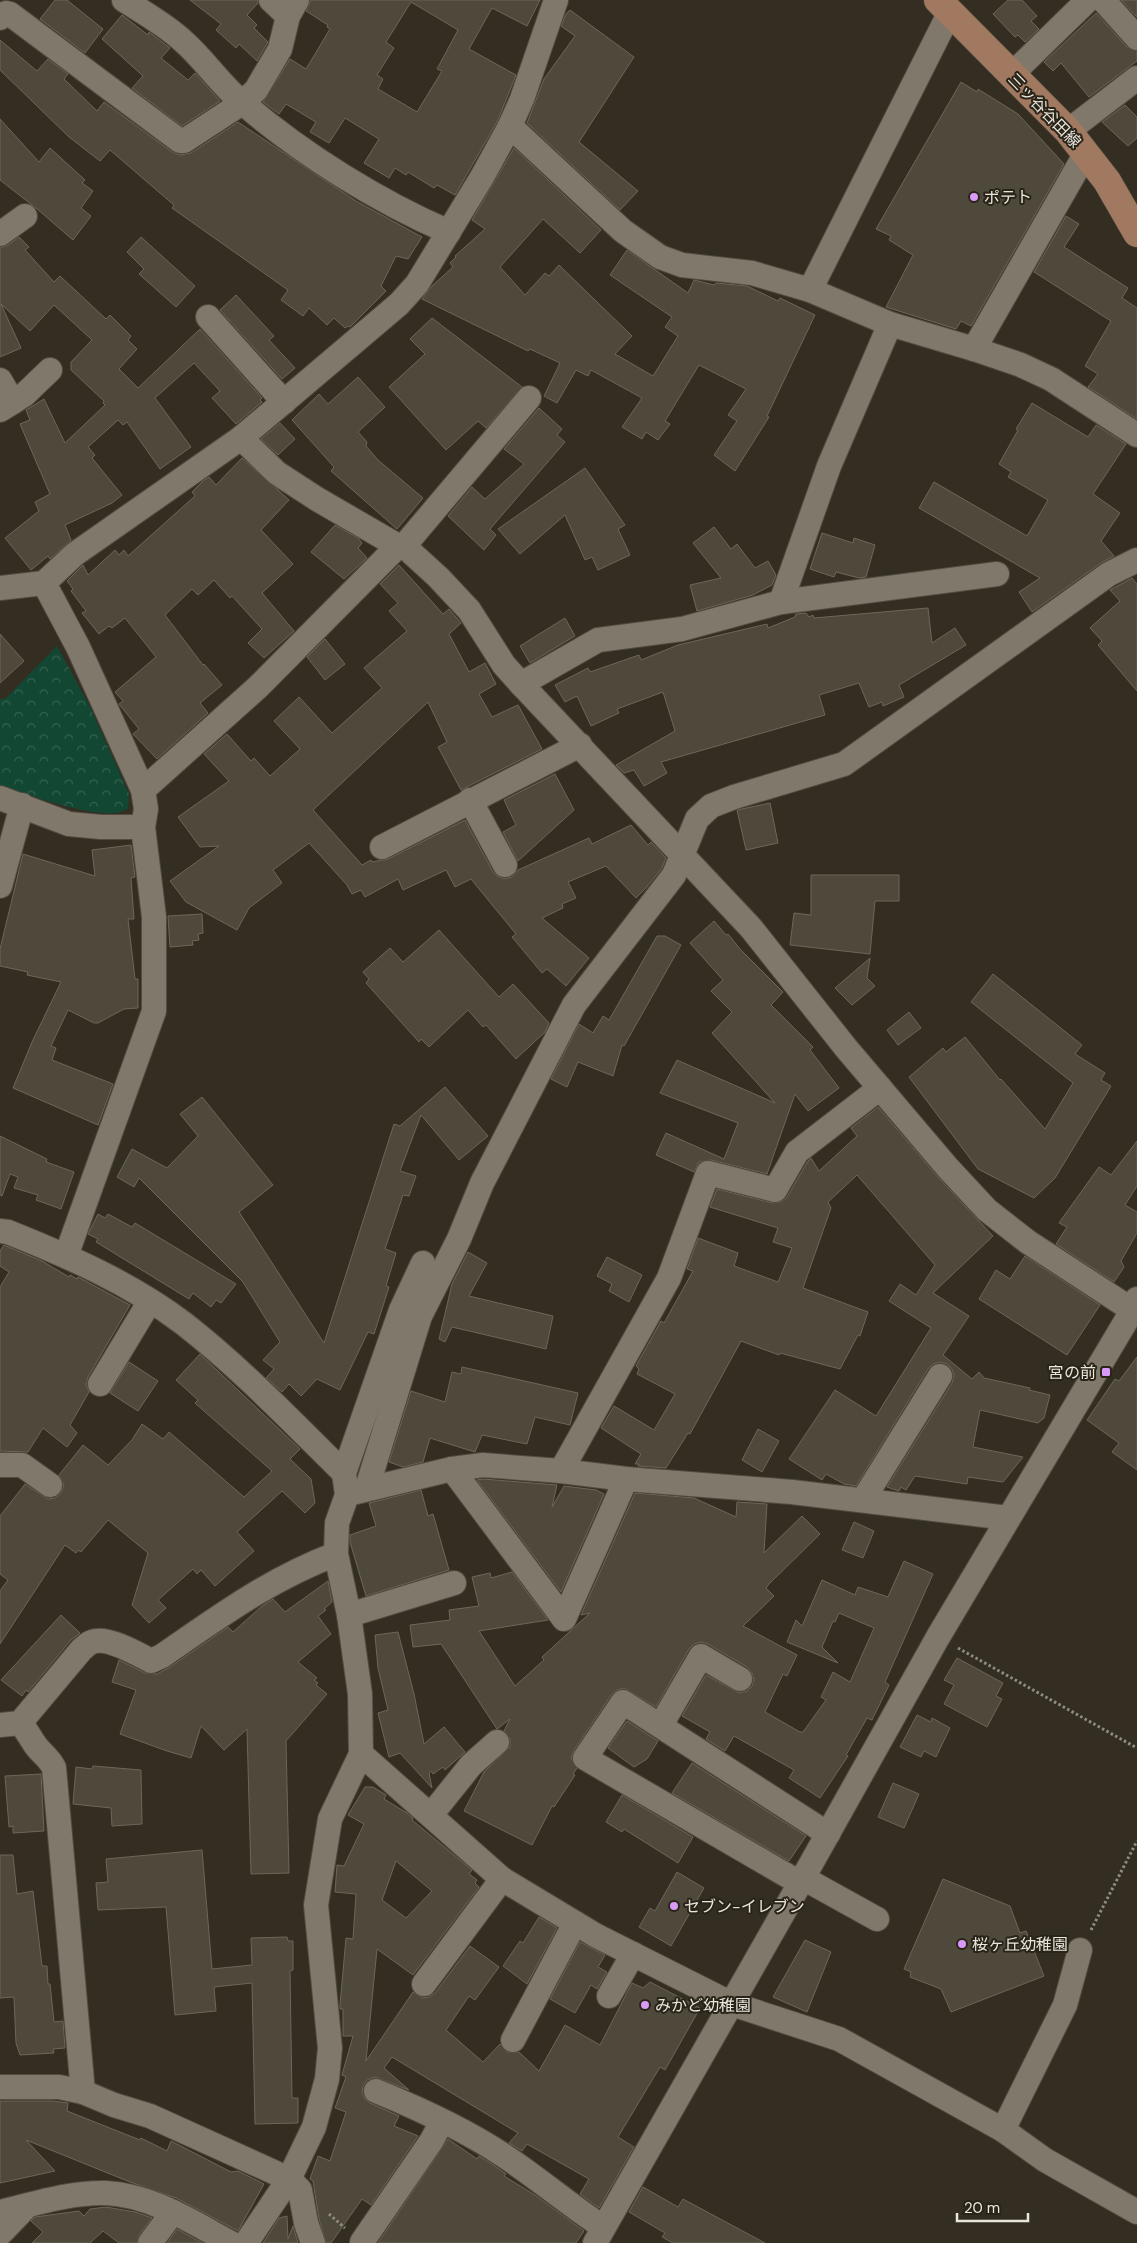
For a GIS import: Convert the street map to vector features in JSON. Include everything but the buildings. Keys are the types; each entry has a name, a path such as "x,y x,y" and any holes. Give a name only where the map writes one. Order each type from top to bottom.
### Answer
{"main road":[{"name":"三ッ谷谷田線","path":"944,6 1068,131 1107,181 1137,233"}],"street":[{"path":"124,0 183,41 242,103 279,133 352,181 417,219 449,232"},
{"path":"0,18 6,13 10,14 180,141 184,141 242,103 256,90 270,68 280,49 293,8 271,0"},
{"path":"0,588 44,583 75,554 241,438 400,304 417,284 510,126 522,99 556,0"},
{"path":"1011,75 1088,0"},
{"path":"1103,0 1137,38"},
{"path":"810,290 944,6"},
{"path":"1068,131 1137,78"},
{"path":"510,126 622,231 660,257 682,265 752,273 810,290 890,324 974,348 1021,365 1051,380 1137,435"},
{"path":"974,348 1086,153"},
{"path":"0,234 24,216"},
{"path":"208,317 284,402"},
{"path":"781,602 829,466 890,324"},
{"path":"0,380 6,406 24,395 50,370"},
{"path":"144,790 258,687 401,546 529,398"},
{"path":"241,438 277,473 317,499 401,546 438,577 469,610 504,665 751,928 846,1048 947,1167 987,1210 1028,1242 1135,1308 938,1637 802,1881 599,2235 568,2204 503,2155 442,2120 376,2091"},
{"path":"246,2243 294,2184 314,2127 327,2079 330,2048 316,1906 330,1819 362,1754 360,1694 349,1615 336,1554 337,1523 420,1316 459,1239 482,1182 574,1005 674,875 697,819 711,806 734,796 844,764 1109,574 1137,560"},
{"path":"521,684 598,640 682,629 781,602 997,574"},
{"path":"44,583 78,647 144,790 146,809 143,827 154,917 154,1011 66,1256"},
{"path":"382,847 470,800 580,746"},
{"path":"0,798 70,824 101,827 143,827"},
{"path":"470,800 505,865"},
{"path":"0,886 22,805"},
{"path":"562,1471 669,1278 708,1173 775,1190 797,1152 880,1088"},
{"path":"0,1231 8,1232 66,1256 150,1301 214,1348 353,1485"},
{"path":"353,1485 401,1310 423,1263"},
{"path":"100,1384 150,1301"},
{"path":"863,1500 940,1376"},
{"path":"0,1465 22,1464 50,1485"},
{"path":"353,1485 483,1465 863,1500 1008,1518"},
{"path":"452,1469 564,1619 626,1479"},
{"path":"83,2092 54,1768 50,1760 40,1752 27,1730 10,1724 91,1642 103,1640 151,1661 162,1656 251,1595 301,1567 336,1554"},
{"path":"349,1615 454,1583"},
{"path":"662,1726 701,1656 740,1679"},
{"path":"828,1834 623,1702 585,1758 802,1881 877,1919"},
{"path":"431,1815 470,1765 497,1742"},
{"path":"362,1754 502,1879 576,1923 632,1954 732,2004 839,2039 1004,2130 1045,2160 1137,2212"},
{"path":"424,1984 502,1879"},
{"path":"513,2040 576,1923"},
{"path":"1004,2130 1065,2005 1080,1950"},
{"path":"609,1996 632,1954"},
{"path":"0,2087 59,2087 83,2092 114,2105 150,2116 294,2184 313,2243"},
{"path":"362,2242 432,2140 442,2120"},
{"path":"0,2212 71,2196 105,2193 130,2196 173,2212 230,2243"},
{"path":"0,2234 27,2206"},
{"path":"150,2243 173,2212"}],"path":[{"path":"938,1637 1137,1748"},
{"path":"1080,1950 1137,1841"},
{"path":"294,2184 362,2242"}],"green space":[{"path":"57,646 90,707 129,794 128,809 117,813 84,810 46,801 0,785 0,699 5,699"}],"place":[{"name":"ポテト","path":"974,197"},
{"name":"宮の前","path":"1106,1372"},
{"name":"セブン-イレブン","path":"674,1906"},
{"name":"桜ヶ丘幼稚園","path":"962,1944"},
{"name":"みかど幼稚園","path":"645,2005"}]}
